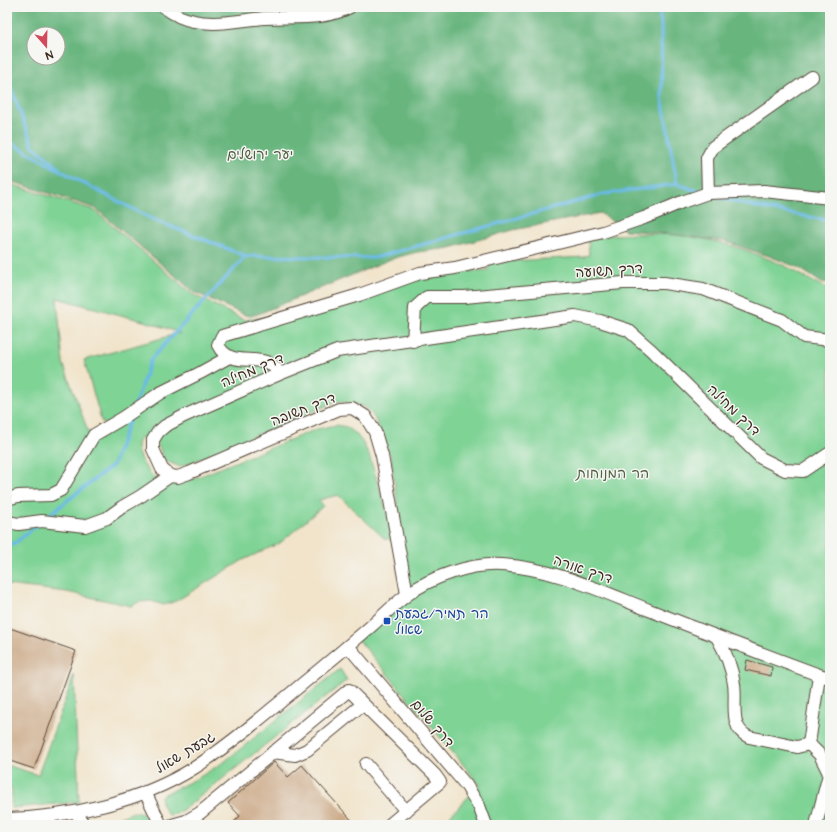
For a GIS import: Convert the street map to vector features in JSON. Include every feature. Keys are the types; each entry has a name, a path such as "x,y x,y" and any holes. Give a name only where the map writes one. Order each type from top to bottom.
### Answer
{"street":[{"path":"164,7 175,16 194,21 214,23 266,18 318,17 350,7"},
{"path":"708,193 707,158 713,147 812,77"},
{"path":"276,375 276,368 267,362 229,357 222,352 218,345 222,336 359,295 420,273 455,268 603,232 708,193 764,191 830,198"},
{"name":"דרך תשועה","path":"413,341 415,308 427,297 464,297 624,283 664,282 703,289 782,320 804,337 830,340"},
{"name":"דרך מחילה","path":"170,476 162,469 153,449 153,440 158,432 165,426 184,416 276,375 337,351 576,316 600,321 628,330 651,350 761,458 785,470 803,470 830,453"},
{"path":"7,499 18,496 51,495 61,490 94,435 123,418 160,393 229,357"},
{"name":"דרך תשובה","path":"170,476 178,477 189,473 339,409 352,408 365,416 375,432 382,456 407,594"},
{"path":"7,522 19,524 42,521 85,526 107,518 170,476"},
{"name":"דרך אורה","path":"348,646 407,594 452,572 475,566 499,565 529,568 562,576 717,637 826,675"},
{"path":"717,637 726,654 734,683 735,719 743,735 797,747 809,744"},
{"name":"גבעת שאול","path":"7,819 30,818 76,812 103,806 145,792 172,780 216,754 348,646"},
{"name":"דרך שלום","path":"348,646 466,786 480,806 486,825"},
{"path":"809,744 826,675"},
{"path":"172,825 186,821 200,813 349,690 440,782 389,825"},
{"path":"273,752 295,755 306,750 363,704"},
{"path":"809,744 820,755 830,774 816,825"},
{"path":"366,764 406,811"},
{"path":"145,792 161,825"},
{"path":"76,812 84,825"}],"green space":[{"name":"יער ירושלים","path":"7,7 830,7 830,282 822,283 799,268 724,241 625,230 600,213 513,230 450,248 417,252 391,259 251,316 245,315 194,292 95,208 7,180"},
{"name":"הר המנוחות","path":"7,183 94,210 192,294 244,320 309,311 427,274 488,270 490,262 585,257 589,255 588,238 637,234 686,236 718,242 784,265 818,284 830,288 830,825 441,825 480,785 357,638 408,584 391,457 374,417 366,407 338,401 180,467 164,460 157,442 141,437 137,444 137,450 144,466 156,479 167,482 188,481 317,429 336,425 347,427 356,434 363,443 369,455 388,515 393,540 385,539 338,495 319,500 323,506 280,543 243,560 176,601 164,605 151,601 139,602 131,606 67,592 7,585","holes":["57,298 151,323 180,333 84,360 102,423 115,428 100,439 88,431 63,363"]},
{"path":"340,669 347,680 188,806 176,814 168,815 161,803 161,796 198,778 224,762"},
{"path":"74,675 79,802 11,808 12,789 7,789 7,765 38,775"},
{"path":"134,812 143,814 148,822 147,825 109,825 112,820"}],"building":[{"path":"7,627 76,651 34,769 7,760"},
{"path":"747,660 772,667 771,676 745,670"},
{"path":"274,762 288,777 302,765 356,825 231,825 240,816 228,803"}],"waterway":[{"path":"658,7 661,24 662,97 677,184"},
{"path":"7,78 33,146 59,168"},
{"path":"7,143 13,144 154,220 246,256 374,258 604,194 677,184 701,192"},
{"path":"719,197 760,208 830,221"},
{"path":"134,407 151,359 246,256"},
{"path":"45,518 113,465 130,418"},
{"path":"7,545 15,543 36,526"}],"place":[{"name":"הר תמיר/גבעת שאול","path":"387,621"}]}
